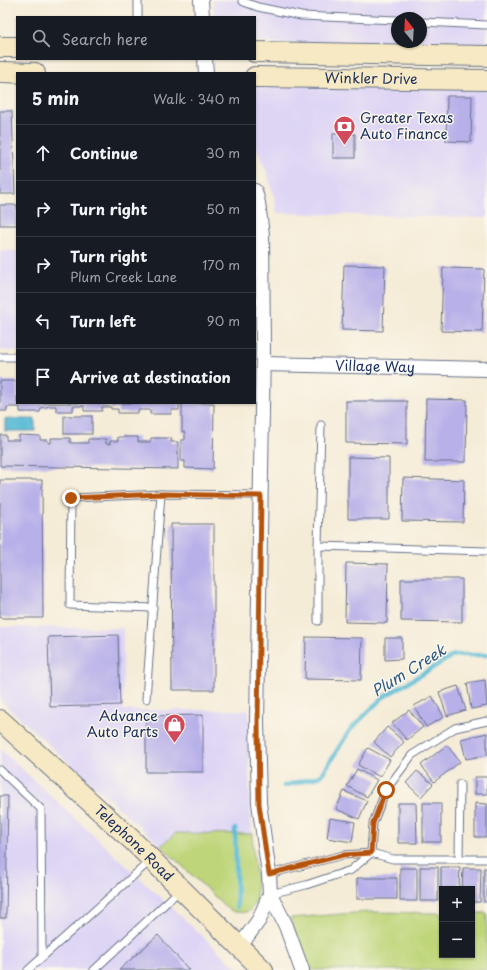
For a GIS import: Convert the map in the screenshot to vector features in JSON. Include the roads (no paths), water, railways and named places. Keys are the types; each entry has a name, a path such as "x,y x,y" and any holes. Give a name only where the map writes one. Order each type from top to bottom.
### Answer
{"main road":[{"path":"0,47 16,47"},
{"name":"Winkler Drive","path":"256,52 483,56"},
{"path":"482,80 483,56"},
{"path":"0,72 16,72"},
{"name":"Winkler Drive","path":"256,77 482,80"},
{"name":"Telephone Road","path":"0,720 152,860 263,970"}],"street":[{"path":"201,0 202,16"},
{"path":"205,60 206,72"},
{"path":"256,195 262,235 258,723 259,804 269,874 270,894 286,926 302,970"},
{"name":"Village Way","path":"260,360 487,369"},
{"path":"240,946 259,920 270,894"}],"lane":[{"path":"138,0 138,16"},
{"path":"242,0 258,8 300,16 391,20"},
{"path":"427,22 487,25"},
{"path":"0,357 16,357"},
{"path":"318,621 321,425"},
{"path":"153,608 70,605 71,498 161,494 261,496"},
{"path":"146,699 161,494"},
{"path":"318,546 487,551"},
{"path":"270,894 306,885 351,870 371,853 373,823 386,790 412,755 455,728 487,721"},
{"path":"0,770 41,809 42,957"},
{"path":"459,859 460,784"},
{"path":"269,874 343,855 371,853 393,859 487,859"},
{"path":"28,970 152,860"},
{"path":"94,970 181,889"}],"water":[{"path":"5,419 35,419 35,431 5,431"}],"waterway":[{"name":"Plum Creek","path":"284,786 321,776 350,730 382,698 454,655 487,655"},
{"name":"Plum Creek","path":"235,829 237,907"}],"place":[{"name":"Greater Texas Auto Finance","path":"344,146"},
{"name":"Advance Auto Parts","path":"174,744"}]}
